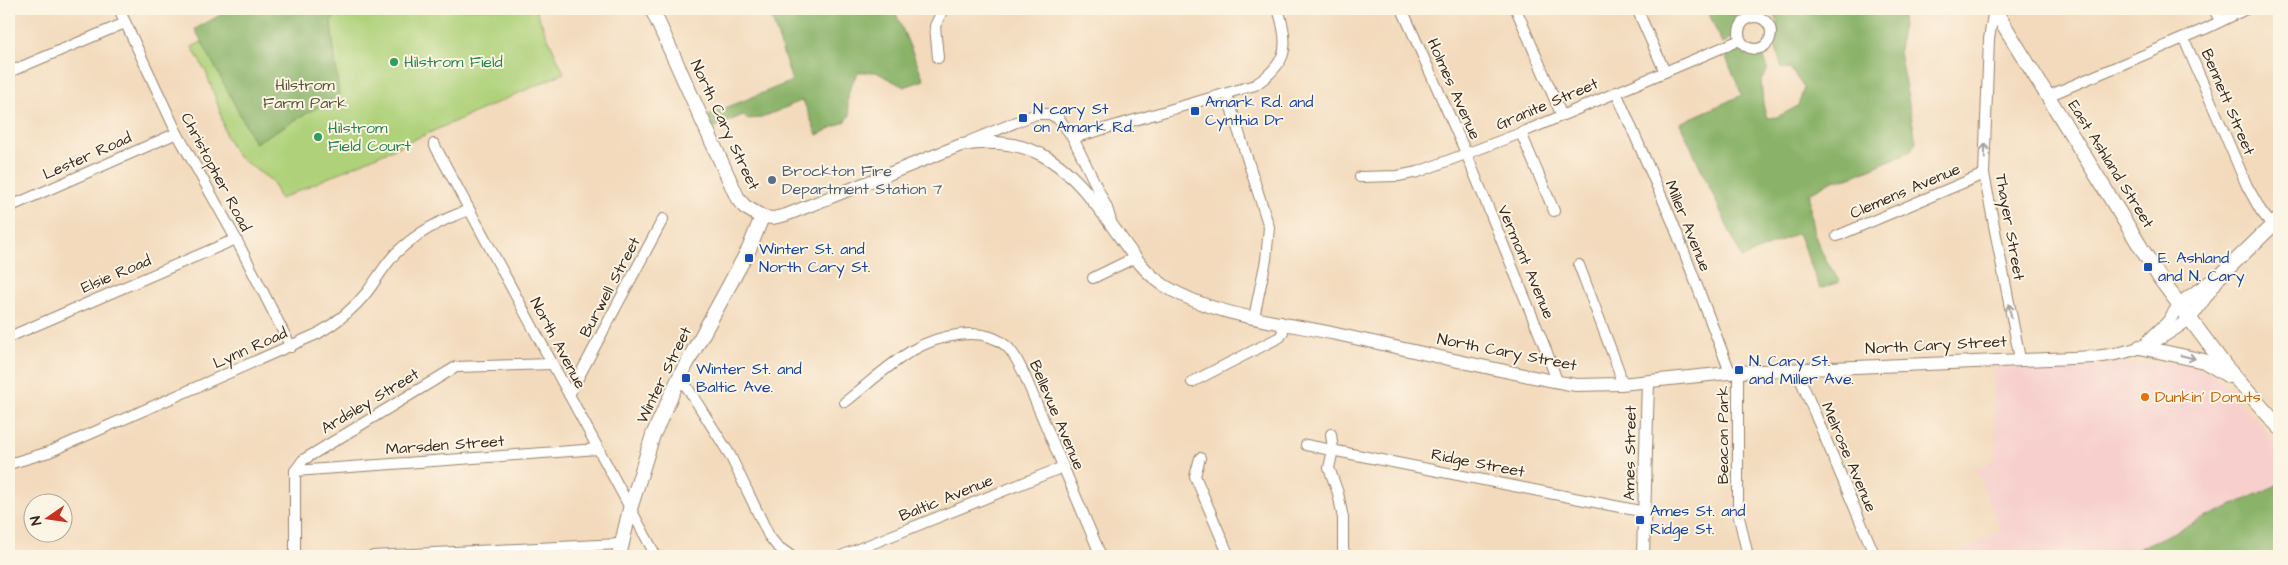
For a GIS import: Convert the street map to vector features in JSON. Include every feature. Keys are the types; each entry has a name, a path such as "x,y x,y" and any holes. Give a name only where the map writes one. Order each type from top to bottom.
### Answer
{"main road":[{"name":"North Cary Street","path":"652,9 738,199 745,207 762,217"},
{"name":"East Ashland Street","path":"1994,9 2161,280 2242,386 2279,427"},
{"name":"Winter Street","path":"620,550 630,509 654,435 680,376 748,249 762,217"},
{"name":"North Cary Street","path":"2189,319 2218,278 2276,222"},
{"name":"North Cary Street","path":"2179,305 2192,294 2218,278"},
{"path":"2140,348 2204,361 2242,386"}],"street":[{"name":"Christopher Road","path":"119,9 177,133 236,239 291,347"},
{"path":"938,58 935,26 943,9"},
{"path":"1074,138 1227,95 1255,85 1272,74 1281,60 1285,46 1278,9"},
{"name":"Holmes Avenue","path":"1402,9 1466,153"},
{"path":"1516,9 1561,114"},
{"path":"1637,9 1665,72"},
{"name":"Thayer Street","path":"1994,9 1989,39 1984,174 2020,359"},
{"path":"2214,9 2220,21"},
{"path":"2184,39 2246,9"},
{"path":"9,72 125,23"},
{"name":"Bennett Street","path":"2048,96 2184,39 2247,186 2261,211 2276,222"},
{"name":"Granite Street","path":"1360,177 1390,177 1418,172 1521,133 1561,114 1740,40"},
{"name":"Miller Avenue","path":"1616,92 1673,223 1734,372"},
{"path":"1227,95 1269,227 1266,260 1254,317"},
{"name":"North Cary Street","path":"762,217 773,218 786,215 1036,114 1050,114 1060,120 1074,138 1107,208 1113,226"},
{"name":"Lester Road","path":"9,207 177,133"},
{"path":"1521,133 1554,211"},
{"name":"North Cary Street","path":"962,145 987,142 1002,143 1024,147 1047,156 1068,172 1113,226 1134,258 1148,273 1166,286 1198,303 1254,317 1576,384 1648,382 1734,372 2095,357 2124,354 2165,337 2189,319"},
{"name":"North Avenue","path":"434,144 656,556"},
{"name":"Vermont Avenue","path":"1466,153 1557,381"},
{"name":"Clemens Avenue","path":"1838,236 1984,174"},
{"name":"Lynn Road","path":"9,464 49,452 317,334 348,313 368,292 395,254 411,240 434,225 470,210"},
{"name":"Burwell Street","path":"569,395 663,219"},
{"name":"Elsie Road","path":"9,336 236,239"},
{"path":"1093,278 1134,258"},
{"path":"1578,265 1619,371 1621,384"},
{"name":"North Cary Street","path":"2140,348 2168,322 2179,305"},
{"path":"1192,382 1280,337 1283,332 1281,322"},
{"name":"Bellevue Avenue","path":"846,402 911,351 932,341 966,335 979,335 994,339 1005,345 1016,358 1101,556"},
{"name":"Ardsley Street","path":"295,471 303,460 456,367 552,364"},
{"name":"Melrose Avenue","path":"1796,369 1875,556"},
{"name":"Beacon Park","path":"1734,372 1738,514 1748,556"},
{"path":"680,376 730,455 769,536 777,546 791,556"},
{"name":"Ames Street","path":"1643,556 1648,382"},
{"path":"1331,434 1334,450 1329,468 1338,493 1343,518 1343,549 1346,556"},
{"name":"Ridge Street","path":"1306,445 1645,512"},
{"name":"Marsden Street","path":"295,471 598,450"},
{"path":"1200,458 1195,476 1229,556"},
{"name":"Baltic Avenue","path":"841,556 1063,467"},
{"path":"295,471 295,556"},
{"path":"373,556 620,550"}],"shaded area":[{"path":"2170,363 2203,370 2224,384 2279,446 2279,484 2122,556 1954,556 2000,530 1976,469 1996,459 1993,367"}],"green space":[{"path":"231,9 341,9 331,22 339,95 255,143 195,29"},
{"name":"Hilstrom Farm Park","path":"263,9 535,9 564,73 280,199 272,181 237,156 226,136 219,108 206,72 192,47"},
{"path":"769,9 894,9 924,80 904,87 876,72 859,72 849,92 850,115 846,121 817,135 803,100 761,118 747,119 743,115 713,128 708,115 792,81"},
{"path":"1707,9 1732,9 1738,25 1736,35 1722,43"},
{"path":"1771,9 1912,9 1903,14 1899,52 1916,141 1911,151 1851,177 1829,182 1810,193 1813,230 1821,250 1840,282 1820,288 1798,233 1742,258 1680,123 1742,95 1723,50 1737,46 1762,54 1766,61 1767,71 1761,80 1763,104 1767,118 1777,117 1798,106 1804,88 1790,68 1782,68 1775,45 1778,22"},
{"path":"2279,484 2279,556 2122,556"}],"place":[{"name":"Hilstrom Field","path":"394,62"},
{"name":"Amark Rd. and Cynthia Dr","path":"1195,111"},
{"name":"N cary St on Amark Rd.","path":"1023,118"},
{"name":"Hilstrom Field Court","path":"318,137"},
{"name":"Brockton Fire Department Station 7","path":"772,180"},
{"name":"Winter St. and North Cary St.","path":"749,258"},
{"name":"E. Ashland and N. Cary","path":"2148,267"},
{"name":"N. Cary St. and Miller Ave.","path":"1739,370"},
{"name":"Winter St. and Baltic Ave.","path":"686,378"},
{"name":"Dunkin' Donuts","path":"2145,397"},
{"name":"Ames St. and Ridge St.","path":"1640,520"}]}
